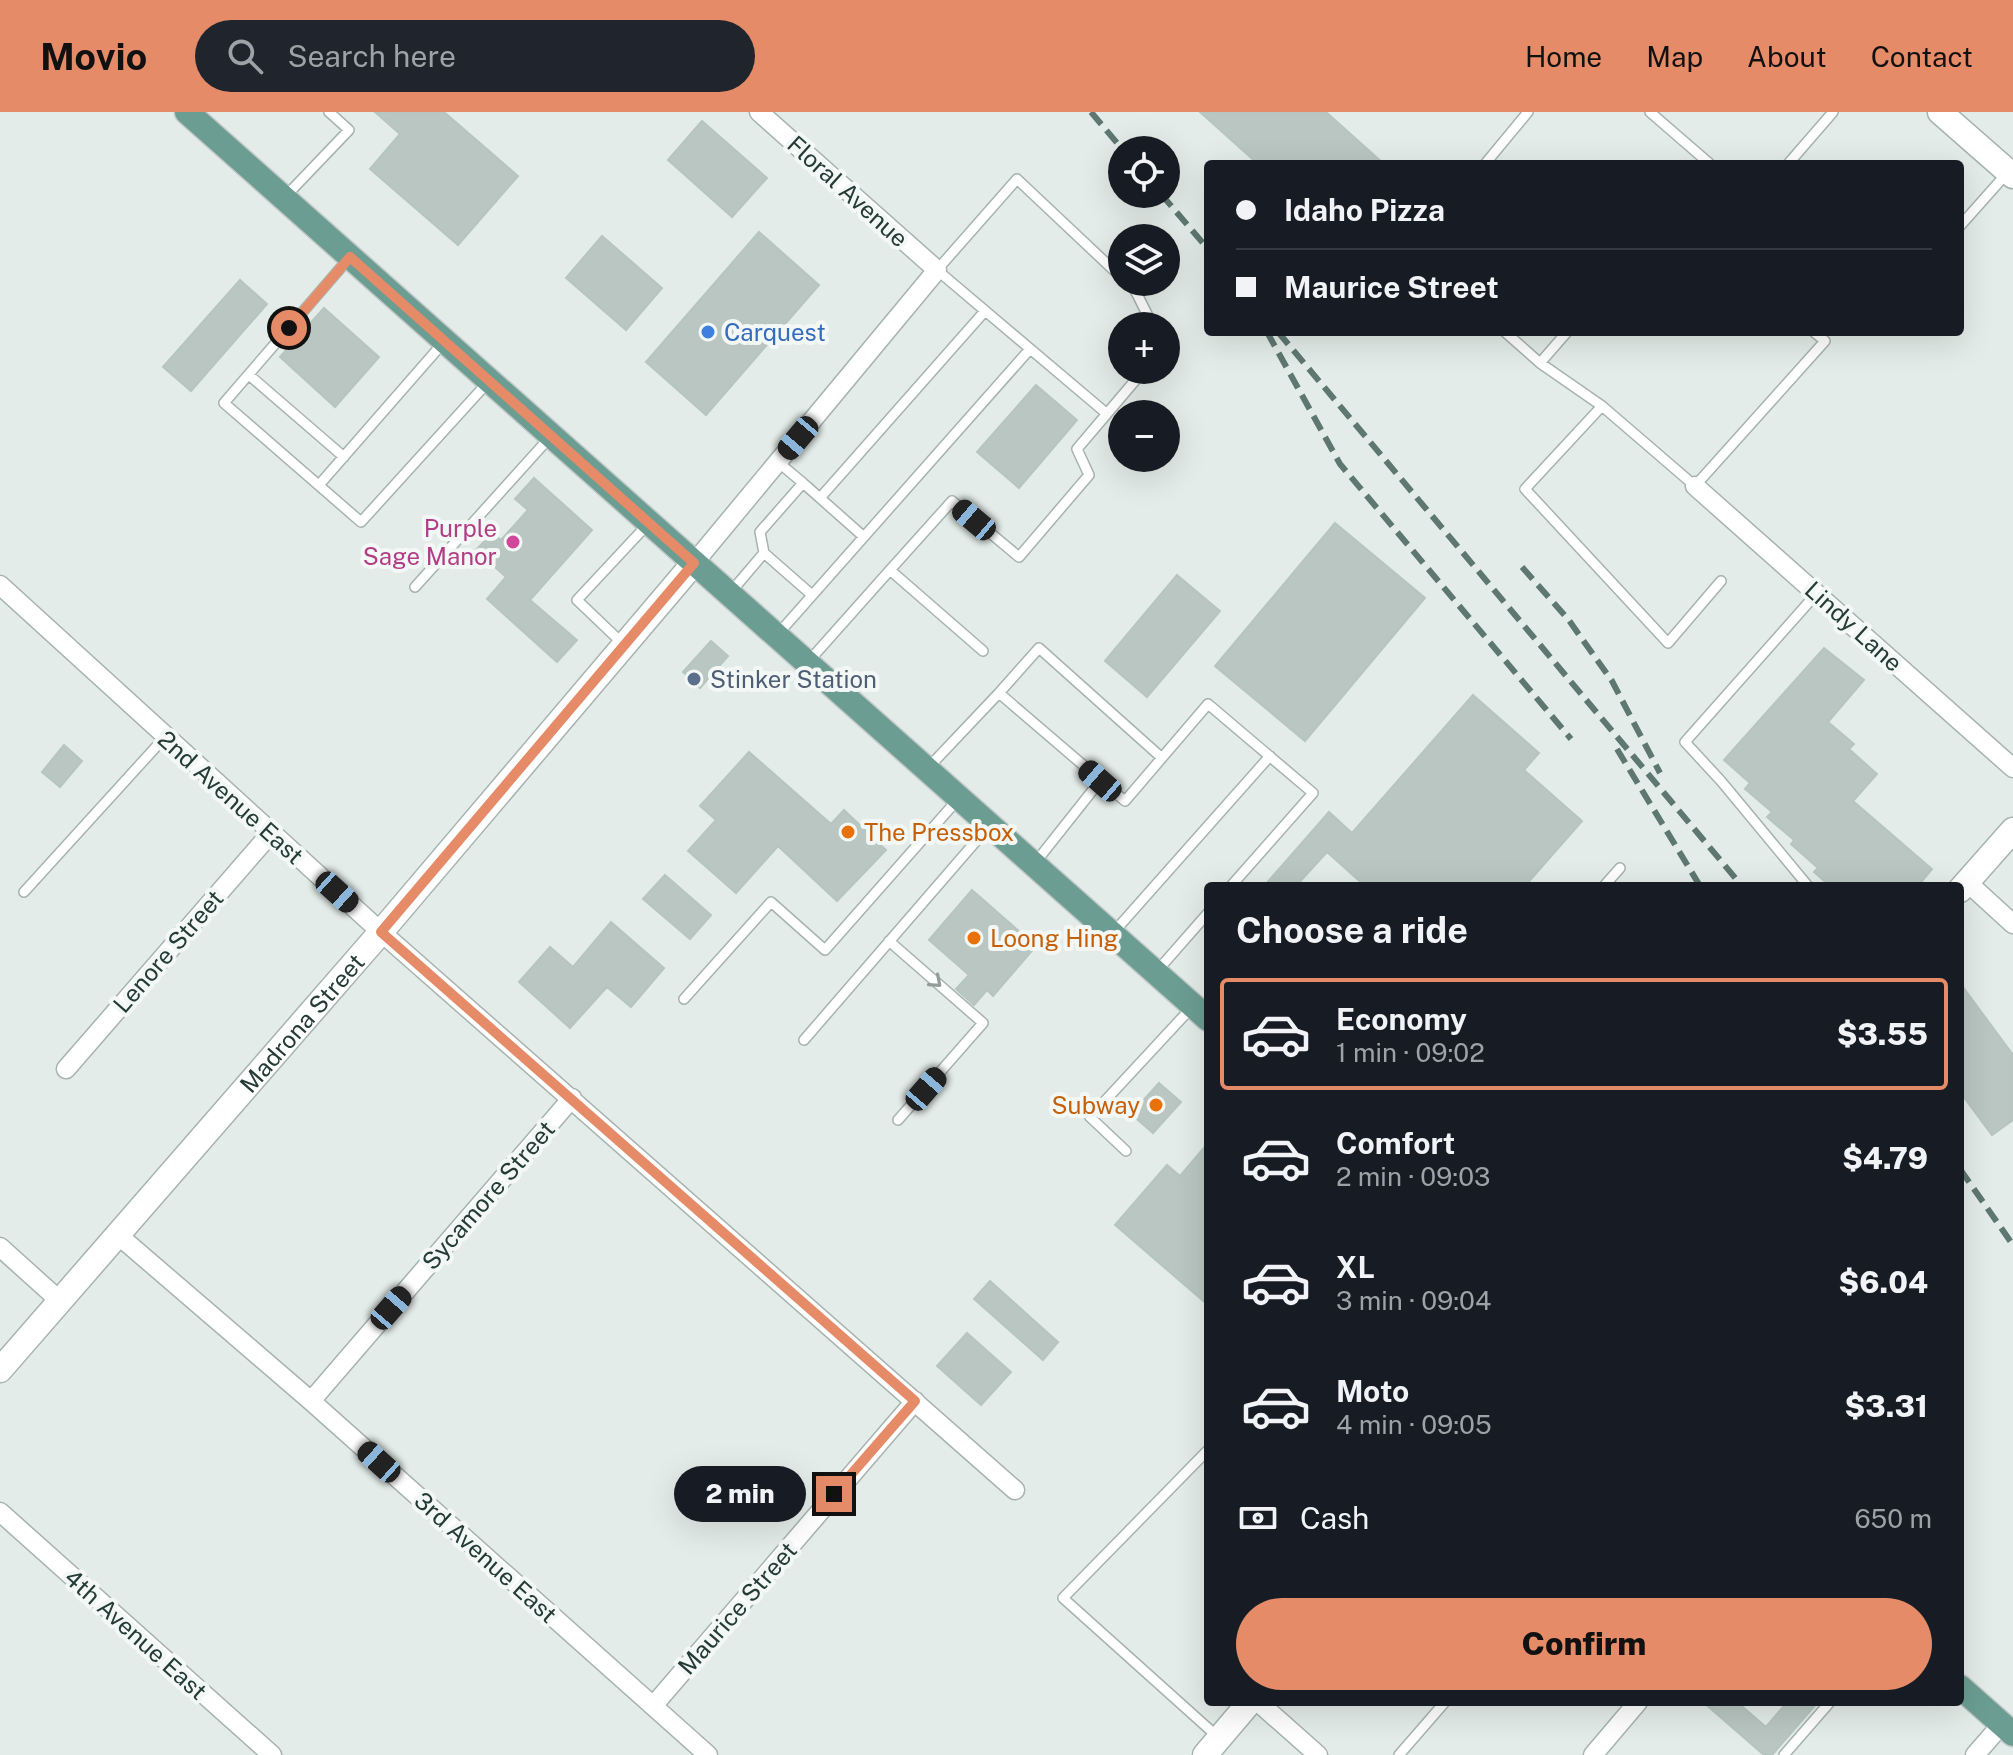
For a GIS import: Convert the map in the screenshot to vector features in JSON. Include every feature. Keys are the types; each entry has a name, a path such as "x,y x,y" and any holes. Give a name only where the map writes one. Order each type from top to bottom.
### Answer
{"main road":[{"path":"187,112 1200,1012"},
{"path":"1964,1691 2007,1729"}],"street":[{"name":"Floral Avenue","path":"759,112 937,270"},
{"path":"1940,112 2011,174"},
{"path":"694,563 937,270"},
{"name":"Lindy Lane","path":"1695,486 2013,768"},
{"name":"Madrona Street","path":"0,1370 381,932 694,563"},
{"name":"2nd Avenue East","path":"0,585 381,932 1015,1490"},
{"path":"1964,885 2013,830"},
{"name":"Lenore Street","path":"66,1069 271,833"},
{"path":"1964,887 2013,924"},
{"name":"Sycamore Street","path":"311,1401 572,1098"},
{"name":"3rd Avenue East","path":"118,1235 311,1401 708,1755"},
{"path":"0,1247 60,1301"},
{"name":"Maurice Street","path":"653,1706 915,1401"},
{"name":"4th Avenue East","path":"0,1512 272,1755"},
{"path":"1212,1746 1247,1706"},
{"path":"1263,1706 1318,1755"},
{"path":"1593,1755 1635,1706"},
{"path":"1975,1755 2007,1729"}],"lane":[{"path":"284,198 349,130 329,112"},
{"path":"1488,160 1528,112"},
{"path":"1650,112 1705,160"},
{"path":"1791,160 1833,112"},
{"path":"1964,222 2011,174"},
{"path":"1106,413 937,270 1017,179 1108,265"},
{"path":"350,257 224,403 361,522 489,381"},
{"path":"820,498 985,311"},
{"path":"1510,336 1540,363 1602,406 1695,486 1825,341 1819,336"},
{"path":"1540,363 1564,336"},
{"path":"319,485 445,341"},
{"path":"776,636 1030,349"},
{"path":"249,375 344,457"},
{"path":"807,664 952,501 1019,557 1089,475 1077,449 1132,384"},
{"path":"1602,406 1525,489 1668,643 1721,581"},
{"path":"415,587 551,436"},
{"path":"778,462 864,537"},
{"path":"803,483 760,532 764,553 812,595"},
{"path":"624,645 577,600 649,523"},
{"path":"729,594 764,553"},
{"path":"890,570 983,651"},
{"path":"1805,882 1685,742 1817,593"},
{"path":"926,769 1039,648 1162,758"},
{"path":"999,693 1125,801 1208,704 1313,793 1235,882"},
{"path":"24,892 165,737"},
{"path":"1112,934 1270,756"},
{"path":"1033,864 1100,781"},
{"path":"684,999 771,902 825,950 959,798"},
{"path":"804,1040 990,825"},
{"path":"1608,882 1620,868"},
{"path":"1156,973 1204,918"},
{"path":"889,941 983,1023 898,1120"},
{"path":"1126,1151 1090,1117 1200,1012"},
{"path":"1204,1454 1063,1598 1212,1746"},
{"path":"1399,1755 1442,1706"},
{"path":"1784,1755 1827,1706"}],"building":[{"path":"375,112 444,112 518,176 458,245 370,169 400,134"},
{"path":"1200,112 1326,112 1380,160 1254,160"},
{"path":"702,121 767,178 732,217 668,160"},
{"path":"759,232 819,285 706,415 646,362"},
{"path":"602,236 662,288 626,330 566,278"},
{"path":"240,280 267,304 191,391 163,367"},
{"path":"324,308 379,357 335,407 280,357"},
{"path":"1036,385 1077,420 1019,488 977,452"},
{"path":"534,478 592,530 530,600 577,640 557,662 487,599 506,577 476,550 492,533 501,540 528,510 515,499"},
{"path":"1335,523 1425,598 1305,741 1215,666"},
{"path":"1177,575 1220,611 1147,697 1105,661"},
{"path":"711,641 728,656 700,688 683,672"},
{"path":"1824,648 1864,680 1828,722 1854,744 1849,749 1877,774 1853,801 1932,869 1921,882 1825,882 1814,872 1818,868 1791,844 1794,840 1767,817 1772,812 1745,789 1750,783 1724,760"},
{"path":"1473,695 1539,753 1524,770 1582,821 1529,882 1361,882 1327,852 1300,882 1268,882 1329,812 1352,833"},
{"path":"64,745 82,761 60,787 42,772"},
{"path":"749,752 831,824 844,810 886,850 837,901 778,846 736,893 688,851 716,820 700,806"},
{"path":"665,875 711,915 690,939 643,899"},
{"path":"972,890 1036,946 993,996 987,990 974,1005 956,989 969,975 929,940"},
{"path":"611,922 664,968 631,1007 607,987 570,1028 519,982 550,947 573,967"},
{"path":"1964,988 2013,1055 2013,1120 1992,1135 1964,1097"},
{"path":"1159,1083 1181,1102 1153,1133 1131,1114"},
{"path":"1204,1148 1204,1302 1115,1225 1167,1165 1180,1176"},
{"path":"990,1281 1058,1342 1043,1360 974,1299"},
{"path":"967,1333 1011,1372 981,1405 937,1366"},
{"path":"1708,1706 1742,1706 1766,1727 1784,1706 1815,1706 1772,1755 1764,1755"}],"railway":[{"path":"1091,112 1111,136"},
{"path":"1173,208 1204,244"},
{"path":"1269,336 1340,464 1571,739"},
{"path":"1281,336 1739,882"},
{"path":"1522,567 1568,619 1612,681 1660,773"},
{"path":"1617,749 1698,882"},
{"path":"1964,1175 2013,1245"}],"place":[{"name":"Carquest","path":"708,332"},
{"name":"Purple Sage Manor","path":"513,542"},
{"name":"Stinker Station","path":"694,679"},
{"name":"The Pressbox","path":"848,832"},
{"name":"Loong Hing","path":"974,938"},
{"name":"Subway","path":"1156,1105"}],"route":[{"path":"289,328 350,257 694,563 381,932 915,1401 834,1494"}]}
